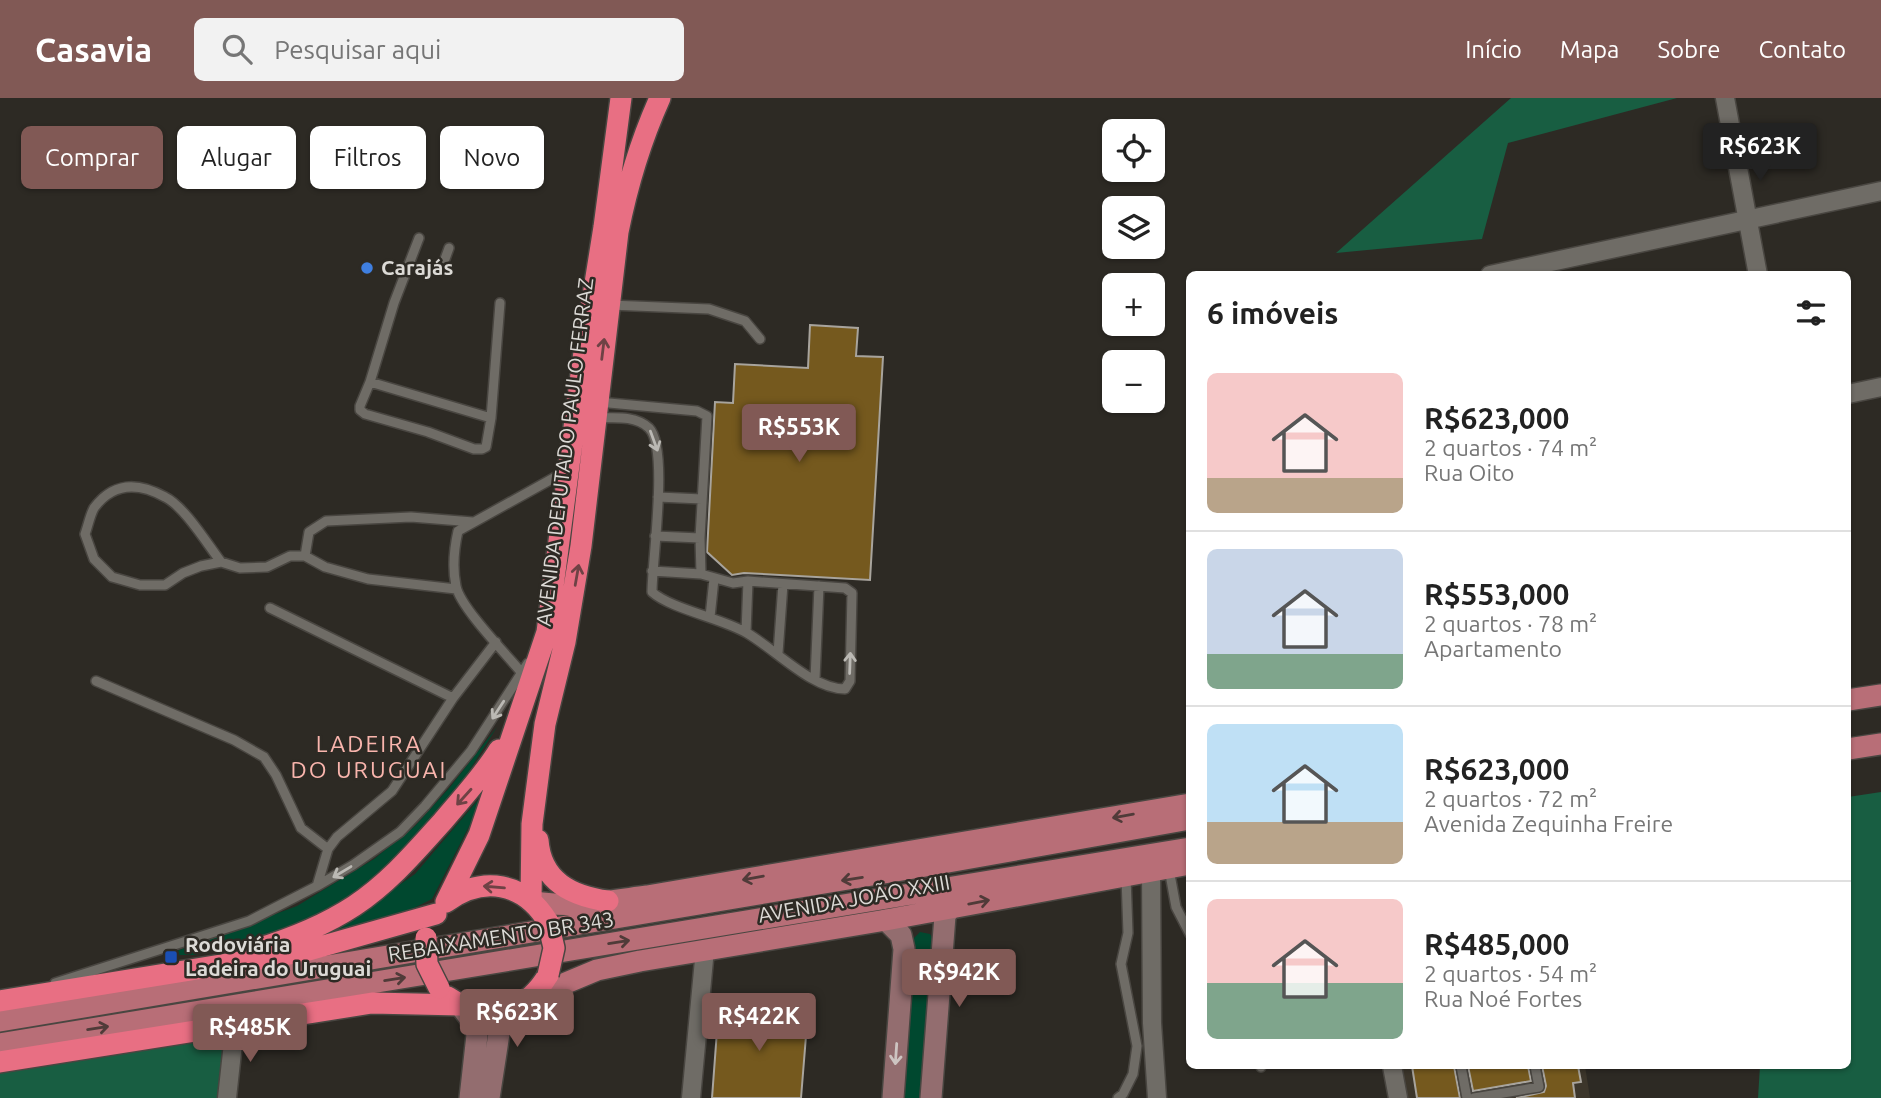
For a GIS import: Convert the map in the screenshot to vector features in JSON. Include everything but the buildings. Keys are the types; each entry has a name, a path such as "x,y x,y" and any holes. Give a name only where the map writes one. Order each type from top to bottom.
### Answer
{"highway":[{"name":"AVENIDA DEPUTADO PAULO FERRAZ","path":"441,908 479,835 547,632 621,98"},
{"name":"AVENIDA DEPUTADO PAULO FERRAZ","path":"531,901 532,824 545,724 570,614 581,546 608,305 622,210 660,98"},
{"path":"188,971 276,943 354,906 384,883 411,857 482,777 518,722"},
{"path":"545,724 537,824 538,845 545,865 561,887 587,898 608,901"},
{"path":"0,1001 302,952 441,908 462,891 479,886 498,886 516,891 531,901 548,922 554,948 548,975 524,1002 499,1012 479,1012 460,1005 439,988 428,964 426,938 441,908"},
{"path":"0,1062 372,1003 460,1005"}],"main road":[{"path":"1851,700 1881,695"},
{"path":"1851,749 1881,744"},
{"name":"AVENIDA JOÃO XXIII","path":"531,901 561,904 647,896 1186,805"},
{"name":"AVENIDA JOÃO XXIII","path":"920,867 1186,820"},
{"name":"AVENIDA JOÃO XXIII","path":"524,1002 597,970 705,949 886,920 950,897 1186,849"},
{"name":"AVENIDA JOÃO XXIII","path":"950,897 1126,875 1186,864"},
{"name":"REBAIXAMENTO BR 343","path":"0,1021 920,867"},
{"name":"REBAIXAMENTO BR 343","path":"0,1044 950,897"}],"street":[{"path":"1725,98 1758,271"},
{"path":"1509,271 1881,191"},
{"path":"1851,393 1881,387"},
{"path":"1157,1098 1152,1023 1160,869"},
{"path":"931,1098 945,916 950,897"},
{"path":"886,920 901,935 904,949 892,1098"},
{"path":"691,1098 705,949"},
{"path":"489,1098 500,1027 524,1002"},
{"path":"460,1005 474,1024 477,1035 470,1098"},
{"path":"227,1098 235,1025"},
{"path":"1393,1069 1398,1098"}],"lane":[{"path":"419,238 394,303 360,410 365,414 474,449 486,447 491,418 500,303"},
{"path":"445,259 449,248"},
{"path":"608,305 709,309 745,321 760,339"},
{"path":"370,382 491,418"},
{"path":"597,410 635,420 648,427 656,437 659,461 652,571 652,592 659,599 746,632 834,689 845,689 850,681 852,593 845,588 748,581 733,583 701,574 652,571"},
{"path":"597,410 705,413 708,416 700,538 701,574"},
{"path":"522,673 473,615 456,589 453,553 458,531 569,469"},
{"path":"222,562 167,497 132,485 114,489 94,509 85,534 94,559 112,577 140,585 165,585 201,565 222,562 240,568 267,567 290,556 304,556 325,567 368,579 456,589"},
{"path":"658,497 702,499"},
{"path":"304,556 309,532 326,522 411,517 473,522"},
{"path":"655,536 700,538"},
{"path":"710,617 714,579"},
{"path":"746,632 748,581"},
{"path":"778,653 783,584"},
{"path":"815,679 819,586"},
{"path":"270,608 453,698"},
{"name":"AVENIDA DEPUTADO PAULO FERRAZ","path":"0,1001 249,921 317,886 400,832 471,751 547,632"},
{"path":"317,886 328,849 337,837 391,791 453,698 496,642"},
{"path":"96,681 234,740 264,757 302,828 328,849"},
{"path":"1160,869 1186,926"},
{"path":"1118,1098 1124,1094 1133,1074 1137,1046 1121,964 1128,933 1126,875"},
{"path":"1462,1069 1467,1098"},
{"path":"1474,1098 1539,1087 1536,1069"}],"shaded area":[{"path":"1402,1069 1585,1069 1590,1098 1407,1098"}],"green space":[{"path":"1511,98 1677,98 1508,143 1482,239 1336,253"},
{"path":"497,727 457,790 440,811 373,879 348,897 311,920 245,950 225,946 195,955 166,955 297,906 374,859 415,826"},
{"path":"489,787 432,899 372,929 320,940 415,874"},
{"path":"1881,792 1881,1098 1758,1098 1760,1069 1851,1069 1851,797"},
{"path":"920,932 930,934 934,941 923,1098 900,1098 911,941"},
{"path":"227,1037 220,1098 0,1098 0,1073"}],"place":[{"name":"Carajás","path":"367,268"},
{"name":"Rodoviária Ladeira do Uruguai","path":"171,957"}],"district":[{"name":"LADEIRA DO URUGUAI","path":"369,757"}]}
